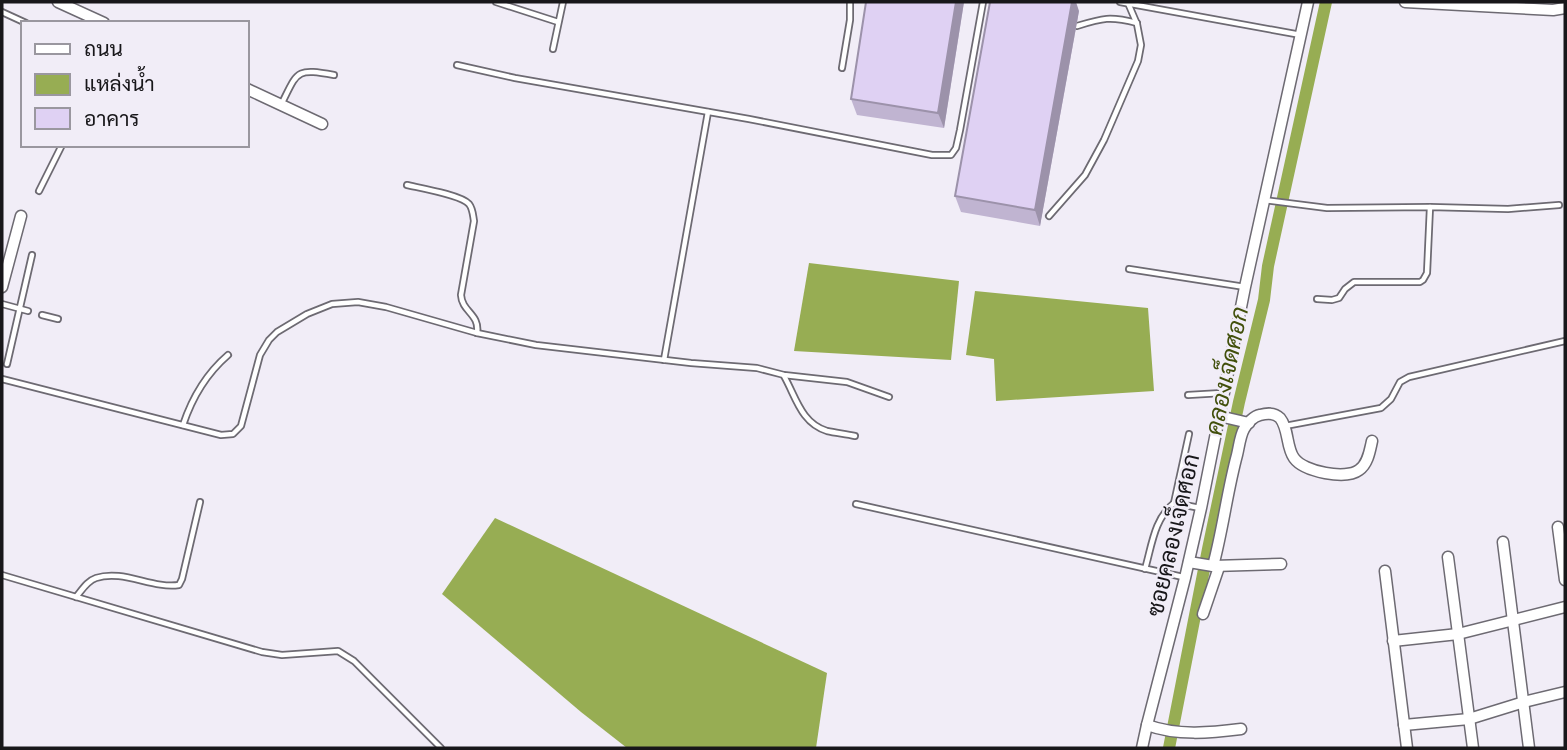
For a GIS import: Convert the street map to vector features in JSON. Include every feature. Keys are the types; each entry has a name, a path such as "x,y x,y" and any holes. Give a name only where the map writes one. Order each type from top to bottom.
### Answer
{"street":[{"path":"58,2 100,21"},
{"name":"ซอยคลองเจ็ดศอก","path":"1142,748 1185,578 1206,565 1201,508 1263,200 1308,2"},
{"path":"1405,2 1553,10 1565,8"},
{"path":"248,89 322,124"},
{"path":"2,288 22,216"},
{"path":"1220,416 1245,422 1255,416 1272,413 1279,416 1294,458 1303,467 1319,472 1347,474 1359,471 1367,461 1372,441"},
{"path":"1203,614 1206,565 1223,528 1231,478 1245,422"},
{"path":"1558,527 1565,580"},
{"path":"1503,542 1530,748"},
{"path":"1448,557 1473,748"},
{"path":"1206,565 1281,564"},
{"path":"1385,571 1407,748"},
{"path":"1393,641 1458,634 1565,607"},
{"path":"1404,724 1469,719 1565,692"},
{"path":"1146,725 1191,733 1241,729"}],"lane":[{"path":"496,2 558,22"},
{"path":"553,49 564,2"},
{"path":"842,68 850,20 850,2"},
{"path":"457,65 932,155 951,155 956,148 960,131 983,2"},
{"path":"1120,2 1301,34"},
{"path":"1049,216 1085,175 1104,140 1138,61 1141,45 1137,24 1128,3"},
{"path":"2,12 22,21"},
{"path":"1077,26 1105,18 1137,24"},
{"path":"281,105 299,74 310,71 334,75"},
{"path":"664,360 708,112"},
{"path":"39,191 61,147"},
{"path":"407,185 456,197 469,204 473,211 474,221 461,301 476,320 477,333"},
{"path":"1263,200 1327,208 1508,209 1559,205"},
{"path":"1317,299 1339,298 1354,282 1423,280 1428,263 1430,207"},
{"path":"7,364 32,255"},
{"path":"1129,269 1245,287"},
{"path":"2,379 221,435 233,434 241,426 260,355 268,340 276,332 307,314 332,304 358,302 386,307 477,333 536,345 757,368 784,375 847,382 889,397"},
{"path":"2,304 29,311"},
{"path":"42,315 58,319"},
{"path":"1284,427 1381,408 1391,399 1400,382 1409,377 1565,341"},
{"path":"183,425 188,409 204,380 228,355"},
{"path":"784,375 804,416 813,425 827,431 855,436"},
{"path":"1188,395 1224,393"},
{"path":"1145,569 1158,522 1167,508 1174,503 1189,434"},
{"path":"76,597 95,578 121,578 169,587 178,585 182,579 200,502"},
{"path":"1174,503 1201,508"},
{"path":"856,504 1185,578"},
{"path":"2,575 262,652 282,655 338,651 354,662 441,748"}],"water":[{"path":"809,263 959,281 951,360 794,351"},
{"path":"975,291 1148,308 1154,391 996,401 994,359 966,355"},
{"path":"495,518 827,673 816,748 627,748 442,594"}],"building":[{"path":"866,2 956,2 938,113 851,99"},
{"path":"990,2 1072,2 1035,210 955,196"}],"waterway":[{"name":"คลองเจ็ดศอก","path":"1169,748 1208,549 1264,300 1268,266 1326,2"}]}
